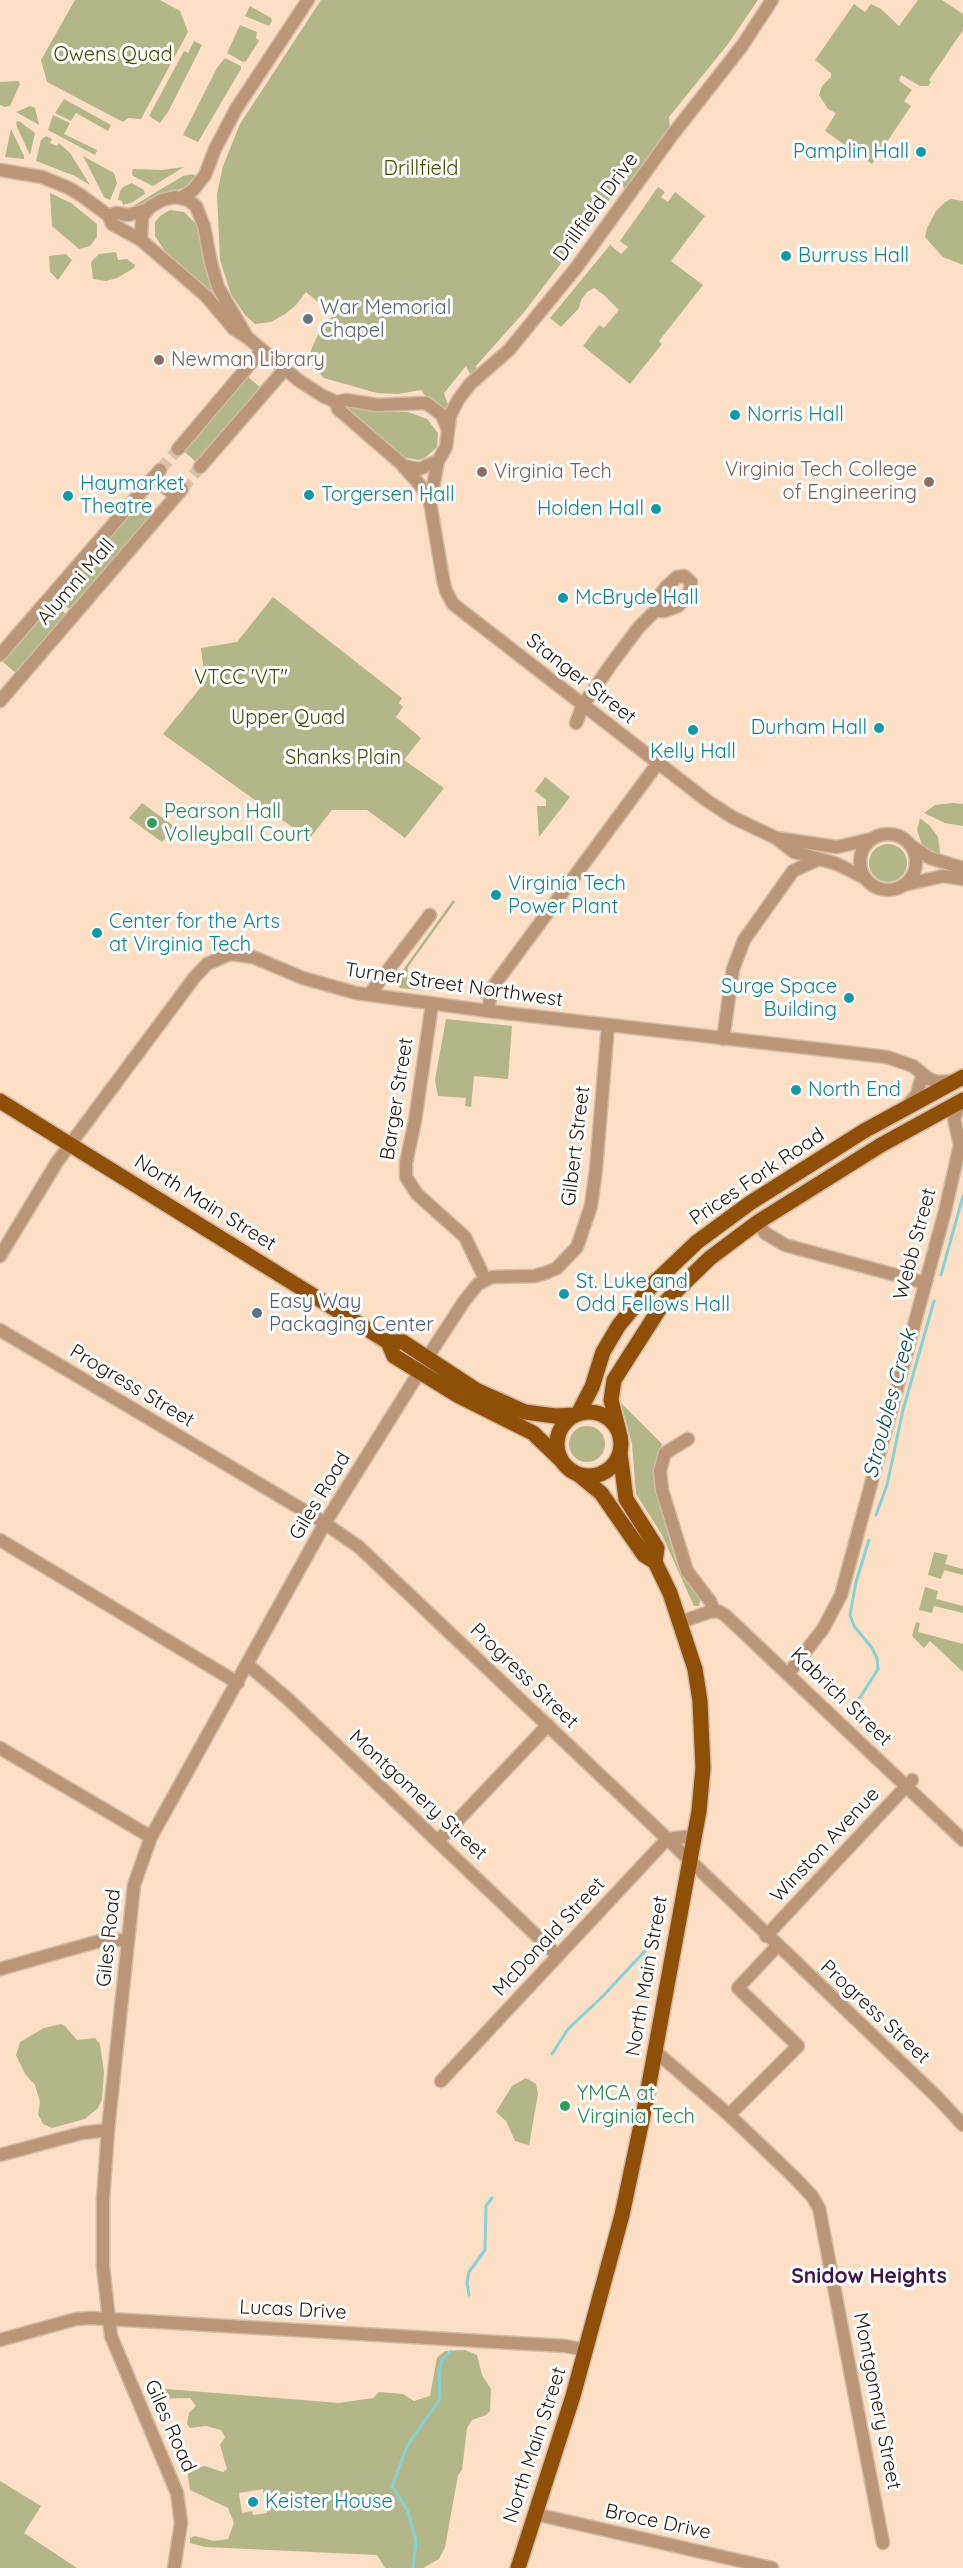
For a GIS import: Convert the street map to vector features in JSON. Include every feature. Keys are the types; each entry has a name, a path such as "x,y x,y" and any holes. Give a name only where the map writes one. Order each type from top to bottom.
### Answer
{"main road":[{"name":"Prices Fork Road","path":"577,1414 592,1387 603,1352 631,1311 676,1261 722,1222 750,1203 906,1107 962,1077"},
{"name":"North Main Street","path":"0,1101 388,1342 394,1356 424,1365 459,1396 533,1433 561,1460"},
{"name":"Prices Fork Road","path":"619,1432 611,1400 614,1380 621,1366 660,1308 710,1258 758,1222 881,1145 961,1101"},
{"path":"758,1222 763,1208 790,1178"},
{"path":"710,1258 728,1234 747,1218 750,1203"},
{"path":"424,1365 426,1369 449,1372 483,1393 525,1412 555,1416 591,1412 604,1416 619,1432 620,1453 615,1463 601,1474 579,1475 561,1460 557,1441 559,1432 565,1423 577,1414"},
{"name":"North Main Street","path":"518,2568 586,2350 622,2215 655,2051 694,1836 703,1768 703,1734 695,1669 681,1622 655,1562 657,1548 626,1499 620,1453"},
{"name":"North Main Street","path":"579,1475 601,1493 644,1555 655,1562"}],"street":[{"path":"181,198 193,190 202,179 236,110 308,0"},
{"name":"Drillfield Drive","path":"438,461 446,447 453,409 465,390 509,350 576,268 673,134 742,46 772,0"},
{"path":"0,170 34,175 69,188 109,216 112,224 141,240 215,303 234,328 306,386 336,402 346,400 377,405 426,404 442,415 448,431"},
{"path":"109,216 116,213 128,215 146,210 162,200 181,198 188,200 200,213 218,287 248,338"},
{"path":"141,240 142,217 146,210"},
{"path":"178,449 262,350"},
{"path":"200,467 285,369"},
{"path":"336,402 338,409 404,466 419,469 438,461"},
{"name":"Stanger Street","path":"438,461 430,502 443,579 449,598 482,627 658,764 726,813 776,838 794,852 847,867 863,877"},
{"name":"Stanger Street","path":"404,466 420,485 430,502"},
{"name":"Alumni Mall","path":"0,655 157,474 179,492 0,701"},
{"path":"576,723 583,705 625,645 655,611"},
{"path":"488,1011 492,988 658,764"},
{"path":"963,868 927,857 896,834 871,839 864,846 859,865 863,877 874,887 884,890 942,876 963,879"},
{"name":"Stanger Street","path":"776,838 837,847 871,839"},
{"path":"900,886 911,876 915,865 916,855 913,847"},
{"path":"793,871 794,852"},
{"path":"723,1039 737,956 744,940 793,871 819,859"},
{"path":"369,995 430,915"},
{"name":"Turner Street Northwest","path":"0,1256 70,1144 194,978 204,966 230,954 242,954 324,985 369,995 608,1026 887,1057 912,1066 922,1076 945,1082 962,1077"},
{"name":"Barger Street","path":"432,1004 415,1121 405,1168 408,1181 417,1194 465,1237 485,1279"},
{"name":"Gilbert Street","path":"485,1279 507,1275 535,1276 548,1272 557,1268 577,1247 591,1206 608,1026"},
{"path":"906,1107 917,1094 922,1076"},
{"name":"Webb Street","path":"788,1674 823,1629 841,1595 960,1145 954,1124 955,1112 961,1101"},
{"path":"926,1119 943,1119 954,1124"},
{"path":"758,1222 765,1233 785,1245 925,1283"},
{"path":"424,1365 465,1300 485,1279"},
{"name":"Progress Street","path":"0,1330 358,1546 407,1590 766,1936 936,2096 963,2126"},
{"name":"Giles Road","path":"174,2568 181,2523 177,2493 111,2336 102,2229 108,2130 134,1885 151,1837 325,1524 424,1365"},
{"path":"681,1622 714,1611 710,1601 687,1571 662,1490 660,1471 665,1453 688,1439"},
{"path":"0,1539 238,1683"},
{"name":"Kabrich Street","path":"714,1611 725,1615 909,1784 963,1840"},
{"name":"Montgomery Street","path":"248,1665 288,1699 558,1956"},
{"path":"438,1841 548,1725"},
{"path":"0,1748 151,1837"},
{"name":"Winston Avenue","path":"766,1936 909,1784"},
{"path":"667,1839 694,1836"},
{"name":"McDonald Street","path":"441,2081 667,1839"},
{"path":"0,1969 103,1940 128,1940"},
{"path":"729,2115 798,2046 738,1988 777,1946"},
{"name":"Montgomery Street","path":"655,2051 729,2115 794,2177 812,2196 819,2208 883,2543"},
{"path":"0,2155 82,2133 108,2130"},
{"name":"Lucas Drive","path":"0,2340 76,2319 108,2319 565,2346 586,2350"},
{"name":"Broce Drive","path":"535,2514 772,2568"}],"green space":[{"name":"Owens Quad","path":"75,0 160,0 180,11 188,32 141,119 128,118 123,122 47,82 41,60"},
{"name":"Drillfield","path":"321,0 758,0 728,44 669,117 670,127 625,191 622,183 525,311 476,366 477,370 471,376 466,366 444,393 449,408 447,411 428,399 421,390 398,394 377,393 324,378 310,363 311,350 321,328 334,315 306,292 285,314 271,322 255,324 245,315 231,294 220,260 217,194 223,166 240,124"},
{"path":"918,0 942,0 963,14 963,30 929,80 931,82 928,86 920,86 901,75 899,81 912,90 904,101 911,106 872,164 825,131 836,113 828,109 819,95 822,86 831,77 831,73 815,60 854,4 865,12 871,4 881,9 899,26"},
{"path":"250,6 271,18 269,26 245,16"},
{"path":"240,25 257,32 256,38 259,41 243,62 227,53"},
{"path":"194,41 202,45 168,112 160,123 149,116 184,51 188,53"},
{"path":"225,58 241,66 241,69 198,142 183,135 217,68"},
{"path":"18,81 20,84 10,106 0,105 0,82"},
{"path":"64,99 111,125 108,131 76,113 71,121 55,113"},
{"path":"30,106 35,108 39,125 16,112"},
{"path":"53,115 70,123 64,134 97,150 95,155 48,130"},
{"path":"19,121 35,133 30,155 17,127 16,122"},
{"path":"11,129 24,156 24,159 5,157"},
{"path":"46,136 52,139 50,143 57,146 59,143 70,153 90,185 75,176 36,161 41,140"},
{"path":"83,156 114,173 117,183 110,200 104,197"},
{"path":"184,167 153,186 133,176 132,173 133,169 162,170"},
{"path":"193,174 198,178 189,185 128,211 183,176"},
{"path":"132,183 144,190 145,194 123,205 122,201 118,200 120,191"},
{"path":"658,187 665,192 661,197 668,202 675,192 705,216 671,261 703,285 659,341 662,344 630,384 583,346 599,325 604,328 619,310 604,295 594,288 587,292 579,308 561,327 550,318 610,245 621,254 628,247 620,241"},
{"path":"50,193 71,203 97,224 97,237 90,246 79,249 52,226"},
{"path":"951,199 963,201 963,265 943,257 925,237 936,211"},
{"path":"170,210 184,212 200,228 214,288 209,292 170,259 155,236 155,222"},
{"path":"116,252 118,260 127,259 135,265 134,268 117,278 106,281 93,279 91,262 99,254"},
{"path":"66,254 72,260 58,280 50,272 49,256"},
{"path":"247,376 262,389 198,464 184,451"},
{"path":"344,405 373,411 408,412 427,419 438,433 437,447 425,458 418,460 402,457"},
{"path":"141,500 156,513 72,611 57,599"},
{"name":"Upper Quad","path":"273,597 402,698 399,703 403,707 396,717 421,738 404,760 444,788 405,838 367,810 332,810 309,839 163,734 205,682 201,648 237,642"},
{"path":"53,603 68,616 18,675 3,662"},
{"path":"545,777 570,797 539,837 537,806 546,806 546,800 535,791"},
{"name":"Pearson Hall Volleyball Court","path":"142,803 175,827 162,842 129,818"},
{"path":"963,804 963,826 945,823 924,813 935,805"},
{"path":"920,818 938,837 941,859 922,845 917,830"},
{"path":"888,844 901,850 907,863 901,876 888,882 875,876 869,863 875,850"},
{"path":"453,900 455,902 408,967 407,982 418,990 400,988 395,981"},
{"path":"446,1019 512,1026 508,1079 474,1076 471,1107 465,1106 466,1098 438,1096 435,1080"},
{"path":"621,1403 662,1444 655,1464 655,1487 675,1559 682,1576 701,1597 699,1606 694,1606 662,1535 636,1494 632,1444"},
{"path":"587,1426 600,1431 605,1444 600,1457 587,1462 574,1457 569,1444 574,1431"},
{"path":"934,1552 948,1555 945,1564 963,1569 963,1575 944,1570 941,1579 928,1575"},
{"path":"925,1587 938,1591 936,1599 963,1606 963,1613 934,1606 932,1613 919,1610"},
{"path":"916,1622 920,1623 918,1632 963,1644 963,1672 930,1641 924,1648 912,1636"},
{"path":"61,2024 77,2040 95,2038 100,2044 104,2072 102,2099 98,2108 85,2119 52,2128 43,2124 38,2114 40,2102 35,2085 25,2074 16,2055 20,2042 44,2028"},
{"path":"526,2078 536,2084 538,2094 529,2145 515,2141 506,2121 496,2112 512,2086"},
{"path":"465,2350 477,2355 482,2375 491,2389 490,2411 472,2420 467,2428 462,2470 458,2475 445,2547 439,2559 423,2568 385,2568 377,2555 205,2547 190,2543 190,2538 195,2536 214,2541 228,2539 234,2523 228,2508 190,2490 187,2470 205,2466 223,2472 227,2469 220,2445 225,2437 221,2430 206,2426 190,2428 187,2424 189,2413 196,2406 190,2398 149,2399 148,2391 154,2388 339,2403 373,2398 379,2392 403,2394 414,2401 430,2396 437,2358 445,2351","holes":["263,2489 267,2513 253,2515 252,2511 242,2513 239,2493"]},
{"path":"0,2481 41,2506 24,2533 77,2568 0,2568"}],"waterway":[{"name":"Stroubles Creek","path":"941,1275 963,1196"},
{"name":"Stroubles Creek","path":"876,1515 887,1485 903,1410 934,1301"},
{"name":"Stroubles Creek","path":"849,1715 878,1669 877,1658 872,1648 854,1626 850,1615 856,1582 869,1540"},
{"name":"Stroubles Creek","path":"552,2054 568,2029 602,1997 658,1937"},
{"name":"Stroubles Creek","path":"469,2295 467,2283 469,2272 485,2250 486,2206 492,2198"},
{"name":"Stroubles Creek","path":"413,2568 416,2541 408,2511 392,2486 407,2446 440,2399 439,2371 442,2360 451,2351"}],"tunnel":[{"path":"160,470 178,449"},
{"path":"182,489 200,467"}],"place":[{"name":"Pamplin Hall","path":"921,152"},
{"name":"Burruss Hall","path":"786,256"},
{"name":"War Memorial Chapel","path":"308,319"},
{"name":"Newman Library","path":"159,360"},
{"name":"Norris Hall","path":"735,415"},
{"name":"Virginia Tech","path":"482,472"},
{"name":"Virginia Tech College of Engineering","path":"929,482"},
{"name":"Torgersen Hall","path":"309,495"},
{"name":"Haymarket Theatre","path":"68,496"},
{"name":"Holden Hall","path":"656,509"},
{"name":"McBryde Hall","path":"563,598"},
{"name":"Durham Hall","path":"879,728"},
{"name":"Kelly Hall","path":"693,730"},
{"name":"Pearson Hall Volleyball Court","path":"152,823"},
{"name":"Virginia Tech Power Plant","path":"496,895"},
{"name":"Center for the Arts at Virginia Tech","path":"97,933"},
{"name":"Surge Space Building","path":"849,998"},
{"name":"North End","path":"796,1090"},
{"name":"St. Luke and Odd Fellows Hall","path":"564,1294"},
{"name":"Easy Way Packaging Center","path":"257,1313"},
{"name":"YMCA at Virginia Tech","path":"565,2106"},
{"name":"Keister House","path":"253,2502"}],"district":[{"name":"Snidow Heights","path":"869,2277"}],"park label":[{"name":"VTCC 'VT\"","path":"241,678"},
{"name":"Shanks Plain","path":"343,758"}]}
